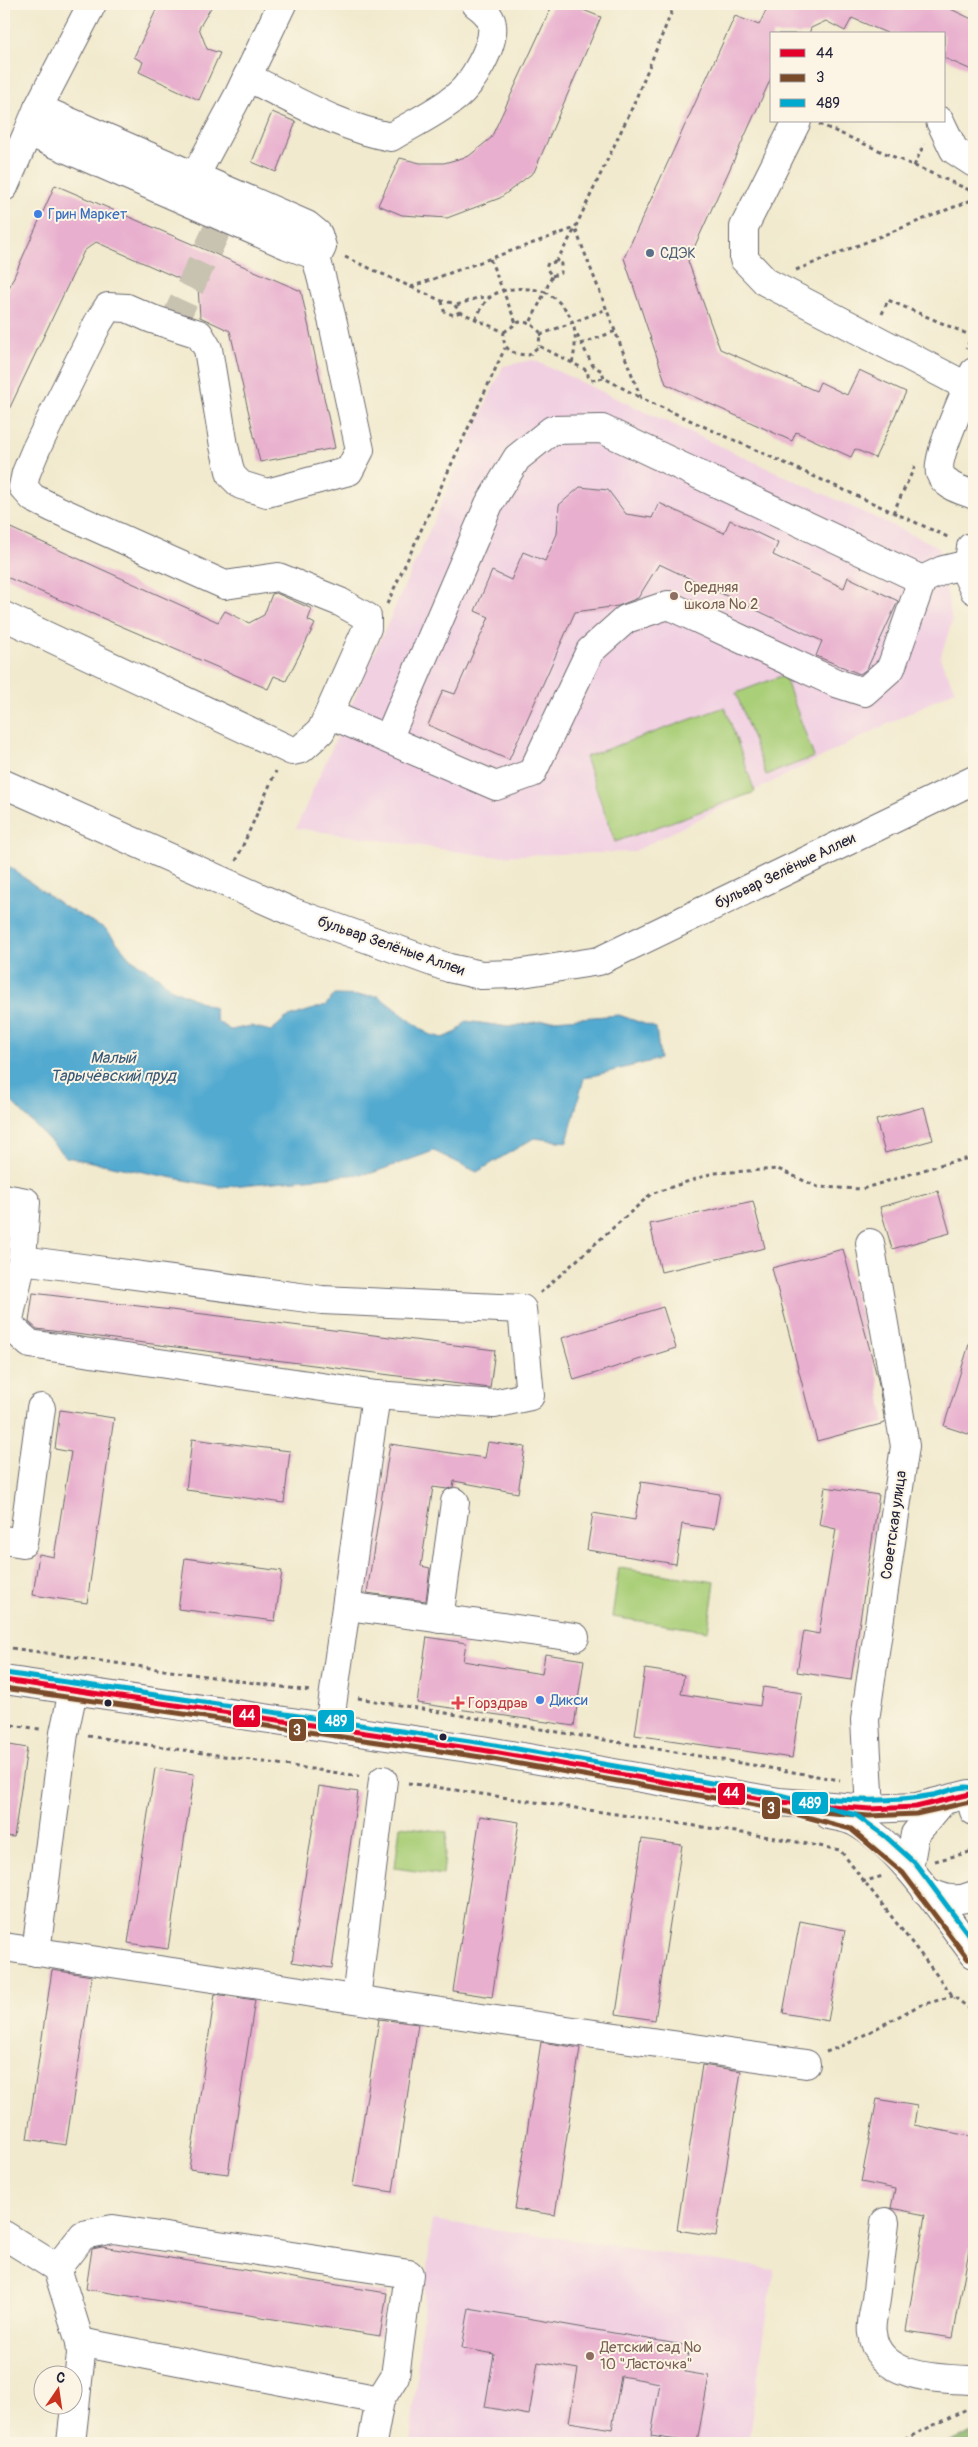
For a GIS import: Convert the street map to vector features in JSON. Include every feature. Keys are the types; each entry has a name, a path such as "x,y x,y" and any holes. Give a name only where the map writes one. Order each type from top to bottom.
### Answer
{"street":[{"path":"4,187 33,120 92,4"},
{"path":"195,176 247,77 282,4"},
{"path":"247,77 345,124 370,133 391,137 457,97 469,84 492,40 492,24 484,10 476,4"},
{"path":"4,616 292,751 302,749 321,731 367,628 367,618 340,602 283,578 278,577 225,586 53,508 33,498 23,486 26,472 36,449 98,323 108,307 127,308 199,334 208,349 224,446 231,475 241,485 266,493 349,470 360,450 318,250 318,234 307,225 195,176 33,120"},
{"path":"33,120 270,238 318,250"},
{"path":"796,122 744,227 744,259 766,282 971,379 939,465 940,474 948,484 974,495"},
{"path":"940,122 954,150 974,163"},
{"path":"388,739 489,504 517,458 552,430 602,429 922,580"},
{"path":"329,714 496,786 532,773 590,651 626,619 668,605 836,683 864,692 891,668 922,580 969,556"},
{"path":"969,556 968,575 974,590"},
{"name":"бульвар Зелёные Аллеи","path":"4,784 290,911 449,968 481,975 516,974 599,961 974,780"},
{"path":"4,1198 26,1202 22,1260 6,1324 30,1344 376,1395 494,1404 530,1396 522,1309 322,1300 22,1260"},
{"name":"Советская улица","path":"870,1243 905,1446 865,1720 870,1809"},
{"path":"330,1727 376,1395"},
{"path":"4,1540 23,1542 42,1408"},
{"path":"439,1619 455,1502"},
{"path":"346,1606 575,1637"},
{"path":"4,1680 492,1752 779,1802 854,1822 909,1868 974,1954"},
{"path":"36,1952 64,1733 73,1690"},
{"path":"356,1999 383,1780"},
{"path":"779,1802 870,1809 916,1807 973,1799"},
{"path":"909,1868 916,1834 927,1818 942,1802"},
{"path":"926,1891 947,1901 964,1900 974,1895"},
{"path":"4,1946 806,2064"},
{"path":"885,2222 872,2333 878,2351 889,2364 905,2372 946,2379 974,2380"},
{"path":"57,2268 82,2234 114,2229 409,2274 395,2376 380,2400 372,2443"},
{"path":"4,2235 57,2268 80,2342 81,2354 71,2443"},
{"path":"80,2342 380,2400"}],"path":[{"path":"556,262 575,228 632,108 675,4"},
{"path":"814,122 974,192"},
{"path":"766,282 974,199"},
{"path":"411,287 575,228"},
{"path":"575,228 641,398"},
{"path":"318,250 442,301 457,305 477,298 491,297 504,291 529,289 545,292 559,300 573,323 576,335 593,366 602,371 604,378 641,398 969,556"},
{"path":"490,259 516,323"},
{"path":"530,323 552,276 562,273 561,264 556,262 548,263 546,268 552,276"},
{"path":"475,319 491,297"},
{"path":"442,301 444,311 453,315 460,312"},
{"path":"457,305 460,312 504,332"},
{"path":"540,335 607,309"},
{"path":"504,332 516,323 530,323"},
{"path":"506,348 520,355 529,355 539,346 540,335 530,323"},
{"path":"582,344 616,331"},
{"path":"367,618 387,604 506,348 504,332"},
{"path":"572,363 576,335"},
{"path":"539,346 588,371"},
{"path":"588,371 593,366"},
{"path":"588,371 588,376 591,380 596,381 604,378"},
{"path":"226,882 286,748"},
{"path":"522,1309 651,1194 713,1173 778,1169 818,1187 862,1189 943,1164 974,1157"},
{"path":"4,1648 334,1694 783,1772"},
{"path":"776,1838 840,1850 953,1996 974,2012"},
{"path":"806,2064 918,2006 953,1996"},
{"path":"898,2443 974,2405"}],"shaded area":[{"name":"Средняя школа № 2","path":"533,360 939,547 952,622 940,658 955,690 633,852 489,856 296,828 503,366"},
{"name":"Детский сад № 10 \"Ласточка\"","path":"432,2220 774,2269 748,2443 410,2443"}],"green space":[{"path":"784,675 814,757 766,775 736,693"},
{"path":"725,707 755,792 615,842 585,757"},
{"path":"619,1568 715,1582 708,1631 612,1617"},
{"path":"400,1826 447,1832 443,1875 395,1868"},
{"path":"974,2431 974,2443 946,2443"}],"water":[{"name":"Малый Тарычёвский пруд","path":"4,863 63,906 106,929 130,958 159,977 170,988 214,1008 217,1021 230,1030 251,1026 271,1031 286,1018 326,1005 334,995 378,996 428,1034 443,1038 457,1032 466,1021 509,1027 541,1021 619,1015 656,1028 660,1059 584,1078 567,1142 534,1138 477,1172 434,1151 372,1173 220,1187 66,1157 4,1094"}],"building":[{"path":"159,4 213,4 199,28 207,49 220,53 199,100 139,72 143,62 134,57"},
{"path":"553,4 586,4 583,10 601,17 534,172 500,198 447,218 402,215 378,205 400,158 420,163 444,163 469,156 491,138"},
{"path":"769,4 940,4 974,20 974,71 946,59 946,32 884,32 852,18 845,31 826,21 811,28 810,32 770,32 770,80 688,261 720,349 816,391 820,382 847,395 859,370 906,392 875,458 855,449 851,457 796,432 792,441 666,384 624,258 735,16 759,25"},
{"path":"272,112 296,122 276,172 252,162"},
{"path":"55,185 301,291 335,448 260,462 230,331 200,317 198,287 96,242 84,251 4,420 4,299"},
{"path":"580,487 608,490 626,514 652,518 659,503 724,533 730,520 778,543 773,555 844,588 848,577 898,601 867,669 860,674 816,656 822,641 659,564 638,598 618,606 575,612 509,760 428,725 443,690 455,694 489,617 475,611 492,571 511,580 523,552 545,561 557,534 559,505"},
{"path":"4,525 218,622 225,611 249,623 264,615 272,594 276,593 312,609 308,620 315,624 286,681 274,676 268,689 4,576"},
{"path":"924,1107 933,1140 885,1153 876,1120"},
{"path":"938,1191 950,1233 892,1249 880,1207"},
{"path":"753,1201 765,1248 661,1272 650,1224"},
{"path":"843,1249 878,1380 885,1423 817,1441 772,1268"},
{"path":"33,1293 495,1350 490,1388 37,1329 29,1322"},
{"path":"663,1307 676,1348 574,1380 562,1338"},
{"path":"970,1341 974,1342 974,1436 944,1426"},
{"path":"60,1410 114,1418 87,1603 33,1595 39,1554 54,1557 71,1452 55,1449"},
{"path":"192,1439 290,1451 284,1503 186,1490"},
{"path":"488,1442 525,1447 518,1493 454,1481 453,1487 447,1489 433,1487 421,1566 430,1568 426,1601 367,1593 390,1444 485,1458"},
{"path":"641,1482 720,1494 714,1529 682,1524 676,1564 587,1550 593,1513 635,1520"},
{"path":"825,1487 879,1495 851,1680 797,1672 804,1631 819,1634 836,1529 819,1525"},
{"path":"185,1558 282,1571 275,1621 178,1609"},
{"path":"427,1637 466,1643 463,1661 542,1674 545,1654 584,1660 574,1726 417,1703"},
{"path":"645,1669 684,1675 681,1694 760,1706 763,1687 802,1693 792,1758 635,1735"},
{"path":"4,1744 27,1748 14,1837 4,1836"},
{"path":"155,1768 194,1774 168,1949 128,1943"},
{"path":"319,1786 358,1792 332,1968 292,1962"},
{"path":"480,1816 519,1822 492,1997 453,1991"},
{"path":"642,1839 682,1845 655,2020 616,2014"},
{"path":"800,1921 845,1930 828,2021 783,2013"},
{"path":"52,1970 92,1976 66,2145 27,2139"},
{"path":"215,1994 255,2000 228,2174 189,2169"},
{"path":"379,2019 418,2024 393,2192 353,2186"},
{"path":"541,2042 580,2048 555,2215 515,2209"},
{"path":"702,2065 741,2071 716,2236 677,2230"},
{"path":"877,2099 917,2106 914,2125 974,2137 974,2223 953,2338 906,2331 925,2215 891,2208 895,2189 861,2182"},
{"path":"102,2247 387,2293 380,2336 86,2289 92,2249"},
{"path":"469,2308 689,2346 685,2372 709,2376 697,2443 651,2436 660,2383 621,2376 612,2429 569,2422 578,2369 538,2362 529,2415 485,2407 494,2354 462,2348"}],"tunnel":[{"path":"172,326 223,217"}],"transit line":[{"name":"489","path":"5,1673 483,1743 780,1795 856,1815 885,1836 915,1863 974,1942"},
{"name":"44","path":"4,1680 482,1750 779,1802 870,1809 916,1807 974,1793"},
{"name":"3","path":"4,1688 481,1757 777,1809 851,1829 903,1873 968,1959"},
{"name":"489","path":"823,1798 891,1800 933,1795 965,1787 974,1789"},
{"name":"3","path":"821,1812 869,1816 916,1814 974,1801"}],"place":[{"name":"Грин Маркет","path":"38,214"},
{"name":"СДЭК","path":"650,253"},
{"name":"Средняя школа № 2","path":"674,596"},
{"name":"Дикси","path":"540,1700"},
{"name":"Горздрав","path":"458,1703"},
{"name":"Детский сад № 10 \"Ласточка\"","path":"590,2356"}]}
